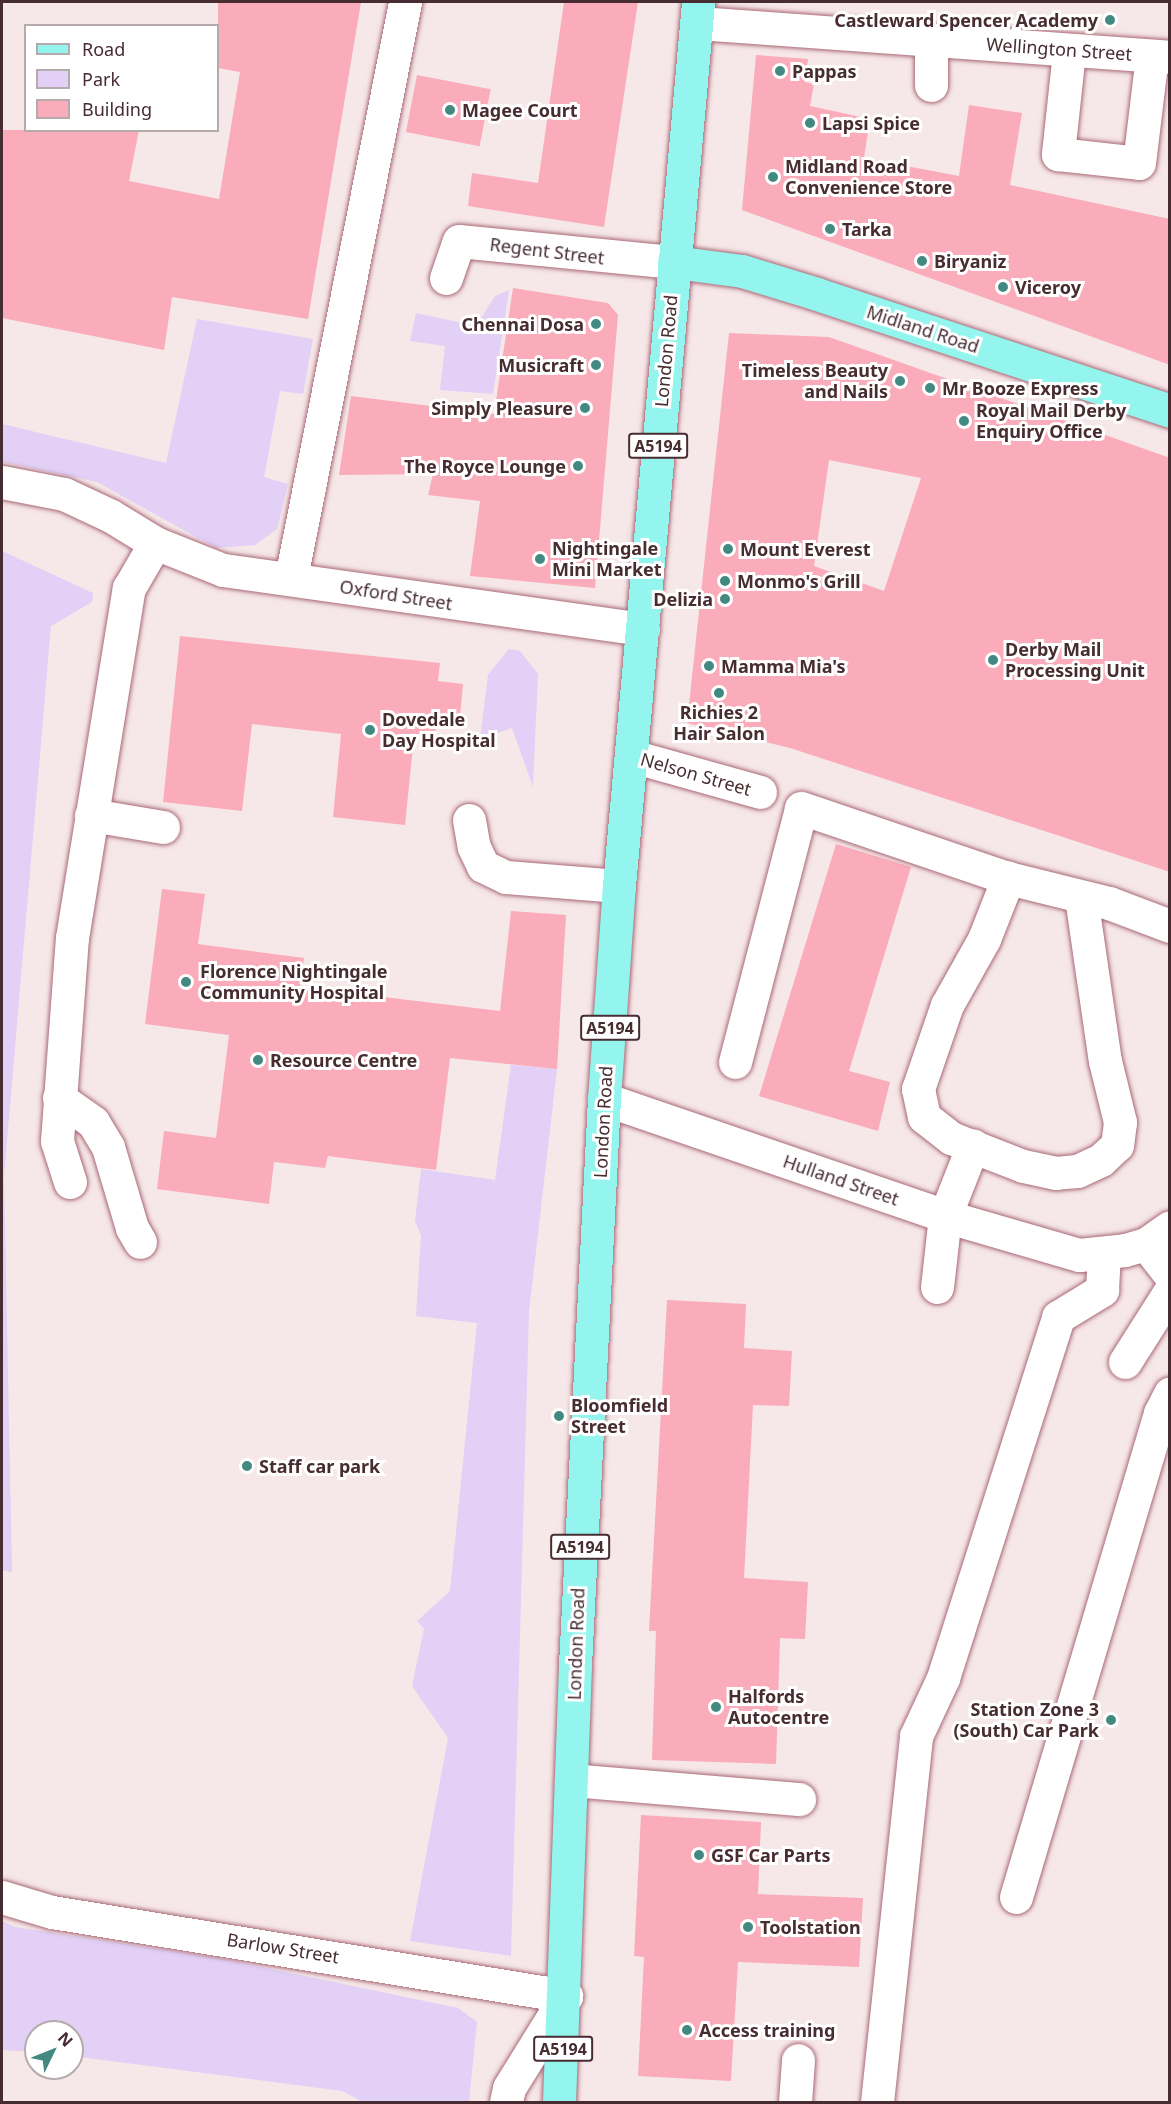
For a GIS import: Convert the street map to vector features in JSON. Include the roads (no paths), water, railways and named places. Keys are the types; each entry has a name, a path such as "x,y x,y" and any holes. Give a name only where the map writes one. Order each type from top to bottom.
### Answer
{"main road":[{"name":"London Road","path":"560,2103 566,1996 571,1780 604,1099 618,886 632,756 674,262 698,12"},
{"name":"Midland Road","path":"674,262 742,271 1170,411"}],"street":[{"path":"291,578 405,2"},
{"name":"Wellington Street","path":"698,12 931,40 1069,52 1161,56"},
{"path":"931,40 931,85"},
{"path":"1069,52 1058,154 1139,163 1161,56"},
{"name":"Regent Street","path":"446,278 459,241 674,262"},
{"name":"Oxford Street","path":"2,482 64,494 111,516 155,543 223,570 643,629"},
{"path":"70,1182 57,1142 72,938 129,588 155,543"},
{"name":"Nelson Street","path":"632,756 760,792"},
{"path":"735,1062 801,808 1008,878 1095,900 1170,926"},
{"path":"91,815 163,827"},
{"path":"469,820 474,846 483,866 498,873 538,882 618,886"},
{"path":"1008,878 984,939 947,1005 918,1089 924,1117 951,1138 1023,1166 1056,1173 1085,1168 1101,1161 1117,1144 1120,1122 1105,1061 1095,900"},
{"path":"59,1098 93,1122 108,1147 132,1228 140,1242"},
{"name":"Hulland Street","path":"604,1099 945,1216 1092,1255"},
{"path":"937,1287 945,1216 973,1145"},
{"path":"877,2103 916,1736 943,1678 1058,1317 1102,1290 1092,1255 1158,1235 1170,1275"},
{"path":"1125,1362 1170,1291"},
{"path":"1016,1897 1151,1443 1170,1393"},
{"path":"571,1780 799,1799"},
{"name":"Barlow Street","path":"2,1897 52,1912 566,1996"},
{"path":"506,2103 510,2088 566,1996"},
{"path":"795,2103 798,2060"}],"place":[{"name":"Castleward Spencer Academy","path":"1110,20"},
{"name":"Pappas","path":"780,71"},
{"name":"Magee Court","path":"450,110"},
{"name":"Lapsi Spice","path":"810,123"},
{"name":"Midland Road Convenience Store","path":"773,177"},
{"name":"Tarka","path":"830,229"},
{"name":"Biryaniz","path":"922,261"},
{"name":"Viceroy","path":"1003,287"},
{"name":"Chennai Dosa","path":"596,324"},
{"name":"Musicraft","path":"596,365"},
{"name":"Timeless Beauty and Nails","path":"900,381"},
{"name":"Mr Booze Express","path":"930,388"},
{"name":"Simply Pleasure","path":"585,408"},
{"name":"Royal Mail Derby Enquiry Office","path":"964,421"},
{"name":"The Royce Lounge","path":"578,466"},
{"name":"Mount Everest","path":"728,549"},
{"name":"Nightingale Mini Market","path":"540,559"},
{"name":"Monmo's Grill","path":"725,581"},
{"name":"Delizia","path":"725,599"},
{"name":"Derby Mail Processing Unit","path":"993,660"},
{"name":"Mamma Mia's","path":"709,666"},
{"name":"Richies 2 Hair Salon","path":"719,693"},
{"name":"Dovedale Day Hospital","path":"370,730"},
{"name":"Florence Nightingale Community Hospital","path":"186,982"},
{"name":"Resource Centre","path":"258,1060"},
{"name":"Bloomfield Street","path":"559,1416"},
{"name":"Staff car park","path":"247,1466"},
{"name":"Halfords Autocentre","path":"716,1707"},
{"name":"Station Zone 3 (South) Car Park","path":"1111,1720"},
{"name":"GSF Car Parts","path":"699,1855"},
{"name":"Toolstation","path":"748,1927"},
{"name":"Access training","path":"687,2030"}]}
